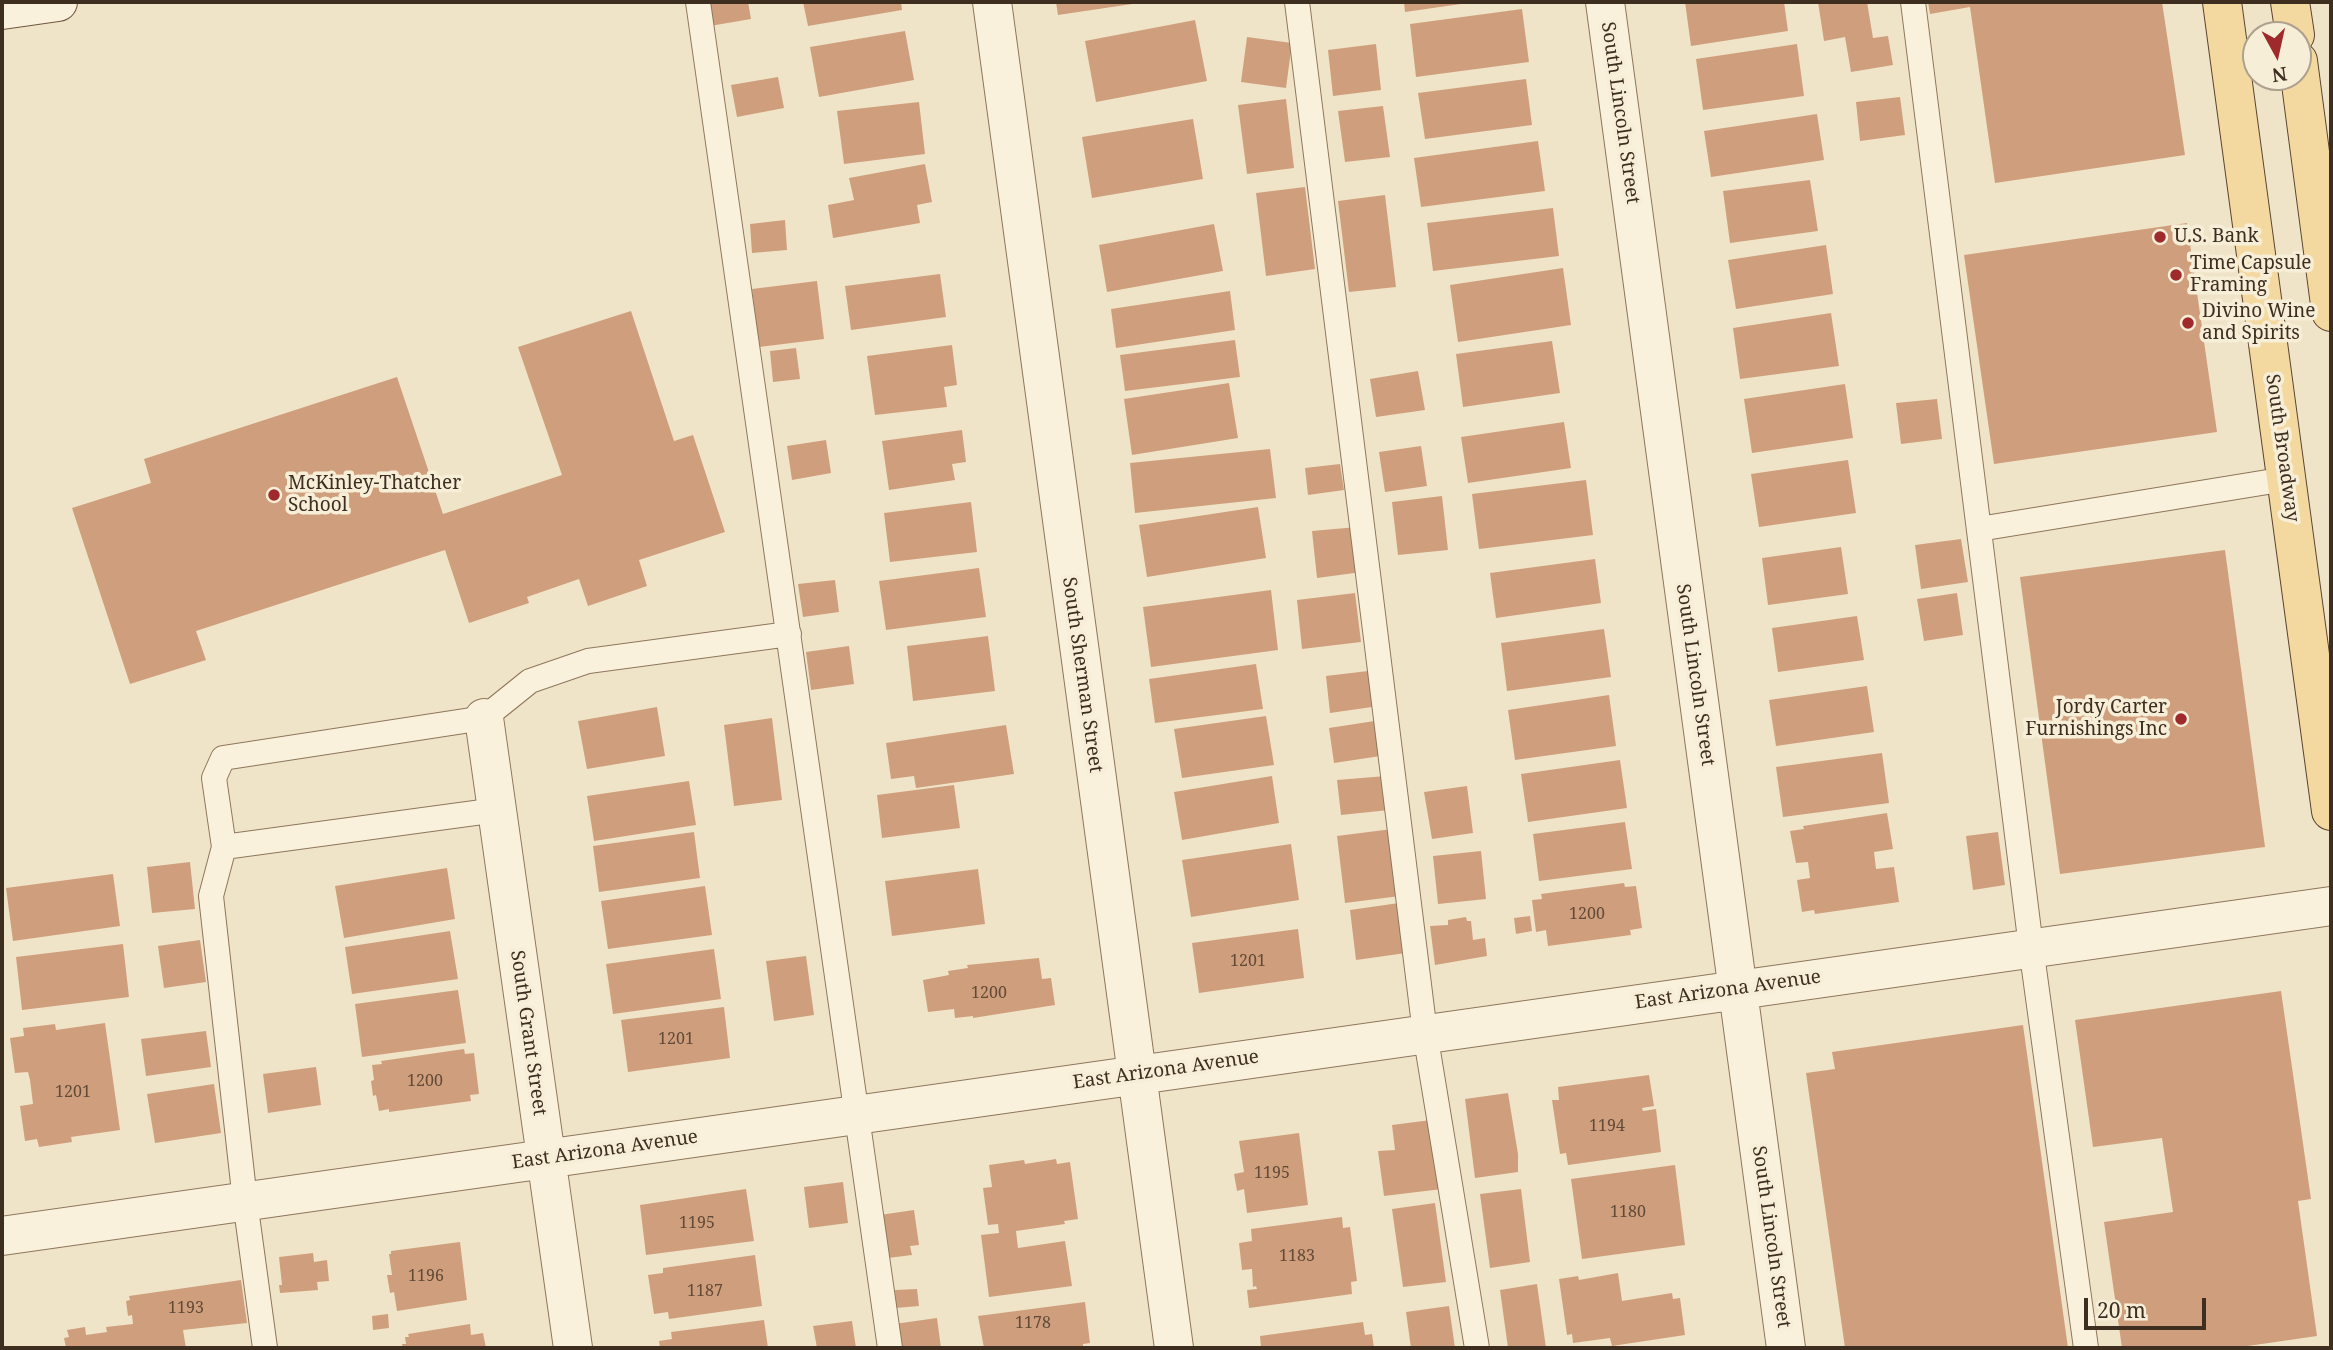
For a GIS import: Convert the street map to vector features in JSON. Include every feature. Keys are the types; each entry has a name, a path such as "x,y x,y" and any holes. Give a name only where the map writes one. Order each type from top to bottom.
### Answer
{"main road":[{"name":"South Broadway","path":"2222,2 2331,811"},
{"path":"2290,2 2293,21"},
{"path":"2302,91 2331,312"}],"street":[{"path":"2,10 58,2"},
{"name":"South Sherman Street","path":"992,2 1174,1348"},
{"name":"South Lincoln Street","path":"1605,2 1786,1348"},
{"name":"South Grant Street","path":"484,718 573,1348"},
{"name":"East Arizona Avenue","path":"2,1236 2331,906"}],"lane":[{"path":"698,2 890,1348"},
{"path":"1297,2 1425,1034 1476,1348"},
{"path":"1913,2 2031,947 2086,1348"},
{"path":"1979,529 2286,480"},
{"path":"265,1348 245,1202 211,896 224,847 214,778 223,758 484,718 530,681 588,662 789,634"},
{"path":"224,847 497,810"}],"building":[{"path":"706,2 748,2 751,19 710,26"},
{"path":"803,2 901,2 902,10 808,26"},
{"path":"1056,2 1138,2 1139,3 1058,15"},
{"path":"1404,2 1468,2 1468,3 1405,12"},
{"path":"1685,2 1784,2 1788,31 1691,46"},
{"path":"1818,2 1867,2 1873,38 1888,36 1893,65 1851,72 1845,37 1824,41"},
{"path":"1928,2 2162,2 2185,155 1995,183 1970,7 1930,14"},
{"path":"1522,9 1529,62 1416,77 1410,24"},
{"path":"1195,20 1207,81 1096,102 1085,41"},
{"path":"905,31 914,80 819,97 810,47"},
{"path":"1247,37 1292,43 1286,88 1241,82"},
{"path":"1376,44 1381,90 1333,96 1328,50"},
{"path":"1797,44 1804,96 1703,110 1696,59"},
{"path":"778,77 784,108 737,117 731,85"},
{"path":"1526,79 1532,125 1425,139 1418,93"},
{"path":"1900,97 1905,135 1860,141 1856,102"},
{"path":"1286,99 1294,168 1247,174 1238,105"},
{"path":"919,102 925,154 844,164 837,111"},
{"path":"1383,106 1390,157 1345,162 1338,111"},
{"path":"1817,114 1824,160 1711,177 1704,131"},
{"path":"1193,119 1203,179 1092,198 1082,137"},
{"path":"1538,141 1545,191 1421,207 1414,158"},
{"path":"925,164 932,202 917,205 920,223 833,238 828,205 854,200 849,178"},
{"path":"1810,180 1818,231 1730,243 1723,191"},
{"path":"1305,187 1315,269 1266,276 1256,193"},
{"path":"1385,195 1396,287 1349,292 1338,201"},
{"path":"1553,208 1559,256 1433,271 1427,223"},
{"path":"785,220 787,250 752,253 750,224"},
{"path":"2187,223 2217,432 1994,464 1964,255"},
{"path":"1214,224 1223,271 1107,292 1099,245"},
{"path":"1826,245 1833,294 1736,309 1728,260"},
{"path":"1563,268 1571,325 1458,342 1450,285"},
{"path":"940,274 946,317 851,330 845,286"},
{"path":"817,281 824,339 759,347 752,289"},
{"path":"1230,291 1235,330 1116,348 1111,309"},
{"name":"McKinley-Thatcher School","path":"631,311 674,441 693,435 725,532 639,560 647,586 588,606 579,579 527,597 529,603 469,623 445,550 196,631 206,660 130,684 72,508 151,483 144,459 397,377 443,514 562,475 518,347"},
{"path":"1831,313 1839,366 1740,379 1733,328"},
{"path":"1235,340 1240,377 1125,391 1120,355"},
{"path":"1552,341 1560,393 1463,407 1456,354"},
{"path":"952,345 957,385 944,387 947,407 875,415 867,356"},
{"path":"796,348 800,379 773,382 770,351"},
{"path":"1418,371 1425,410 1376,417 1370,379"},
{"path":"1229,383 1238,438 1132,455 1124,399"},
{"path":"1845,384 1853,438 1752,453 1744,399"},
{"path":"1937,399 1942,439 1901,444 1896,403"},
{"path":"1564,422 1571,468 1468,483 1461,437"},
{"path":"962,430 966,462 952,464 955,480 889,490 882,441"},
{"path":"826,440 831,473 792,480 787,446"},
{"path":"1421,446 1427,486 1385,492 1379,452"},
{"path":"1270,449 1276,498 1135,513 1130,463"},
{"path":"1848,460 1856,513 1759,527 1751,474"},
{"path":"1340,464 1344,490 1308,495 1305,468"},
{"path":"1586,480 1593,535 1479,549 1472,494"},
{"path":"1442,496 1448,550 1398,555 1392,502"},
{"path":"971,502 977,552 890,562 884,513"},
{"path":"1258,507 1266,558 1147,577 1139,525"},
{"path":"1357,527 1362,572 1317,578 1312,531"},
{"path":"1961,539 1968,582 1921,589 1915,545"},
{"path":"1841,547 1848,594 1768,605 1762,558"},
{"path":"2225,550 2265,847 2060,874 2020,577"},
{"path":"1595,559 1601,603 1496,618 1490,573"},
{"path":"979,568 986,617 886,630 879,581"},
{"path":"835,580 839,612 803,617 798,584"},
{"path":"1271,590 1278,650 1151,667 1143,607"},
{"path":"1355,593 1361,642 1302,649 1297,600"},
{"path":"1957,593 1963,635 1924,641 1917,599"},
{"path":"1857,616 1864,660 1778,672 1772,628"},
{"path":"1604,629 1611,677 1507,691 1501,643"},
{"path":"988,636 995,691 913,701 907,646"},
{"path":"849,646 854,684 811,690 806,652"},
{"path":"1256,664 1263,709 1155,723 1149,679"},
{"path":"1368,671 1372,707 1330,713 1326,676"},
{"path":"1867,686 1874,732 1776,746 1769,700"},
{"path":"1609,695 1616,746 1515,760 1508,710"},
{"path":"657,707 665,756 587,769 578,721"},
{"path":"1266,716 1274,765 1182,778 1174,729"},
{"path":"772,718 782,800 734,806 724,725"},
{"path":"1381,720 1387,755 1334,763 1329,728"},
{"path":"1006,725 1014,774 916,788 914,776 891,779 886,743"},
{"path":"1882,753 1889,803 1783,817 1776,767"},
{"path":"1620,760 1627,808 1528,822 1521,774"},
{"path":"1272,776 1279,823 1182,840 1174,792"},
{"path":"1386,776 1389,810 1341,815 1337,780"},
{"path":"689,781 696,825 594,841 587,796"},
{"path":"954,785 960,828 882,838 877,795"},
{"path":"1467,786 1473,833 1432,839 1424,792"},
{"path":"1887,813 1893,849 1874,852 1876,869 1894,867 1899,902 1815,914 1814,910 1802,912 1797,880 1810,878 1808,862 1796,863 1790,831 1804,829 1803,826"},
{"path":"1625,822 1632,869 1539,881 1533,834"},
{"path":"1392,829 1400,896 1345,903 1337,836"},
{"path":"694,832 700,878 599,892 593,846"},
{"path":"1998,832 2005,885 1973,890 1966,836"},
{"path":"1291,844 1299,900 1191,917 1182,860"},
{"path":"1481,851 1486,899 1438,904 1433,856"},
{"path":"190,862 195,909 152,913 147,867"},
{"path":"447,868 455,919 344,938 335,886"},
{"path":"978,869 985,924 892,936 885,881"},
{"path":"113,874 120,926 13,941 6,888"},
{"path":"1624,883 1625,887 1636,886 1642,928 1630,930 1631,935 1548,946 1546,930 1536,932 1532,900 1542,899 1541,894"},
{"path":"705,886 712,935 608,949 601,901"},
{"path":"1399,903 1406,953 1356,960 1350,910"},
{"path":"1530,916 1532,931 1516,934 1514,918"},
{"path":"1466,917 1467,921 1471,921 1473,940 1485,938 1487,956 1435,965 1430,926 1448,925 1448,920"},
{"path":"1298,929 1304,978 1199,993 1192,943"},
{"path":"450,931 458,979 352,994 345,947"},
{"path":"200,940 206,982 164,988 158,946"},
{"path":"123,944 129,997 22,1010 16,957"},
{"path":"714,949 721,999 613,1014 606,964"},
{"path":"806,956 814,1015 774,1021 766,961"},
{"path":"1039,958 1042,979 1051,978 1055,1005 973,1018 955,1018 954,1009 928,1012 923,980 949,975 948,971 968,968 967,965"},
{"path":"458,990 466,1043 362,1057 355,1004"},
{"path":"2281,991 2311,1199 2298,1201 2317,1336 2234,1348 2122,1348 2104,1222 2173,1212 2162,1138 2093,1147 2075,1020"},
{"path":"724,1007 730,1058 628,1072 621,1020"},
{"path":"105,1023 120,1130 71,1137 72,1142 39,1147 37,1139 25,1141 20,1106 33,1104 30,1080 28,1072 15,1073 10,1038 24,1036 23,1028 55,1024 56,1030"},
{"path":"2023,1025 2068,1348 1845,1348 1806,1073 1835,1069 1832,1052"},
{"path":"206,1031 211,1067 146,1076 141,1039"},
{"path":"464,1049 465,1054 474,1053 479,1094 470,1095 471,1101 379,1111 376,1095 373,1096 372,1065 382,1064 381,1061"},
{"path":"316,1067 321,1105 268,1113 263,1074"},
{"path":"1649,1075 1654,1106 1642,1108 1643,1111 1656,1109 1661,1152 1568,1165 1566,1153 1560,1154 1552,1100 1559,1100 1558,1087"},
{"path":"214,1084 221,1133 155,1143 147,1094"},
{"path":"1508,1093 1518,1154 1518,1172 1475,1178 1465,1099"},
{"path":"1431,1120 1442,1189 1384,1196 1378,1151 1395,1150 1392,1125"},
{"path":"1299,1133 1308,1205 1247,1213 1244,1189 1237,1191 1234,1174 1244,1172 1239,1141"},
{"path":"1056,1159 1057,1164 1070,1162 1078,1219 1064,1221 1065,1224 1016,1231 1018,1248 1065,1241 1072,1286 989,1297 981,1235 999,1233 998,1224 988,1225 983,1188 992,1187 989,1165 1024,1160 1025,1164"},
{"path":"1675,1165 1685,1245 1582,1259 1571,1179"},
{"path":"843,1182 848,1223 809,1228 804,1187"},
{"path":"746,1189 754,1241 646,1255 640,1205"},
{"path":"1521,1189 1530,1262 1490,1268 1480,1194"},
{"path":"1435,1203 1446,1282 1403,1287 1392,1209"},
{"path":"914,1210 919,1245 910,1246 912,1255 888,1258 873,1216"},
{"path":"1342,1217 1343,1228 1350,1227 1357,1281 1351,1282 1352,1294 1249,1308 1247,1290 1257,1289 1256,1286 1253,1287 1252,1269 1242,1270 1239,1243 1252,1241 1251,1229"},
{"path":"460,1242 467,1300 397,1311 394,1292 390,1293 387,1275 392,1275 389,1254 391,1251"},
{"path":"313,1253 314,1262 327,1260 329,1281 317,1282 318,1290 280,1293 279,1285 282,1285 279,1257"},
{"path":"755,1255 762,1306 669,1319 668,1312 654,1314 648,1275 663,1273 663,1268"},
{"path":"1618,1273 1622,1301 1672,1293 1673,1299 1680,1298 1685,1335 1612,1346 1610,1338 1573,1343 1572,1334 1567,1335 1559,1279 1578,1276 1579,1280"},
{"path":"241,1280 247,1323 183,1330 186,1348 66,1348 64,1338 69,1337 67,1330 85,1327 86,1335 107,1332 106,1327 133,1324 132,1315 128,1316 126,1301 130,1300 129,1296"},
{"path":"1537,1284 1546,1348 1508,1348 1500,1290"},
{"path":"917,1289 919,1306 896,1308 895,1290"},
{"path":"1085,1302 1090,1343 1083,1344 1083,1348 984,1348 978,1316"},
{"path":"1449,1306 1455,1348 1411,1348 1406,1312"},
{"path":"388,1314 389,1328 373,1330 372,1316"},
{"path":"937,1318 941,1348 897,1348 894,1324"},
{"path":"764,1320 768,1348 660,1348 659,1341 672,1339 671,1332"},
{"path":"852,1321 856,1348 817,1348 813,1326"},
{"path":"1363,1322 1365,1335 1372,1334 1374,1348 1261,1348 1260,1336"},
{"path":"470,1324 471,1335 483,1333 486,1348 403,1348 402,1344 406,1344 405,1337 409,1337 408,1334"}],"place":[{"name":"U.S. Bank","path":"2160,237"},
{"name":"Time Capsule Framing","path":"2176,275"},
{"name":"Divino Wine and Spirits","path":"2188,323"},
{"name":"McKinley-Thatcher School","path":"274,495"},
{"name":"Jordy Carter Furnishings Inc","path":"2181,719"}]}
